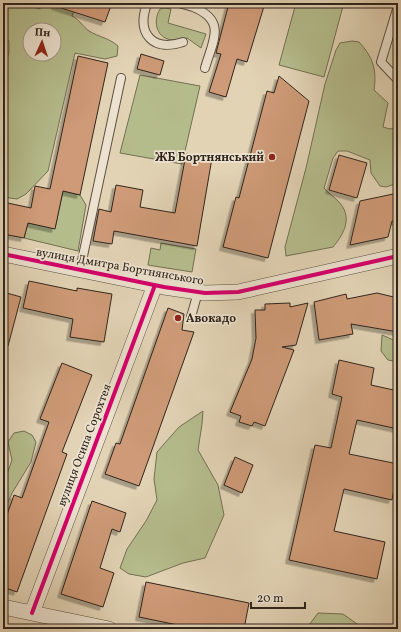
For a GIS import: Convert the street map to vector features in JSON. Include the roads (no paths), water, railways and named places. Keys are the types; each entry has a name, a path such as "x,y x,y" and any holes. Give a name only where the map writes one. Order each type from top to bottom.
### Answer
{"street":[{"name":"вулиця Дмитра Бортнянського","path":"3,254 155,285 198,292 238,292 398,256"},
{"name":"вулиця Осипа Сорохтея","path":"32,613 155,285"},
{"path":"3,608 107,629"}],"lane":[{"path":"150,3 147,4 143,14 144,28 149,38 158,45 171,46 183,42"},
{"path":"179,3 194,5 206,12 212,19 216,30 205,68"},
{"path":"398,6 381,62 398,80"},
{"path":"80,270 121,78"},
{"path":"191,317 198,292"}],"place":[{"name":"ЖБ Бортнянський","path":"272,157"},
{"name":"Авокадо","path":"178,318"}]}
